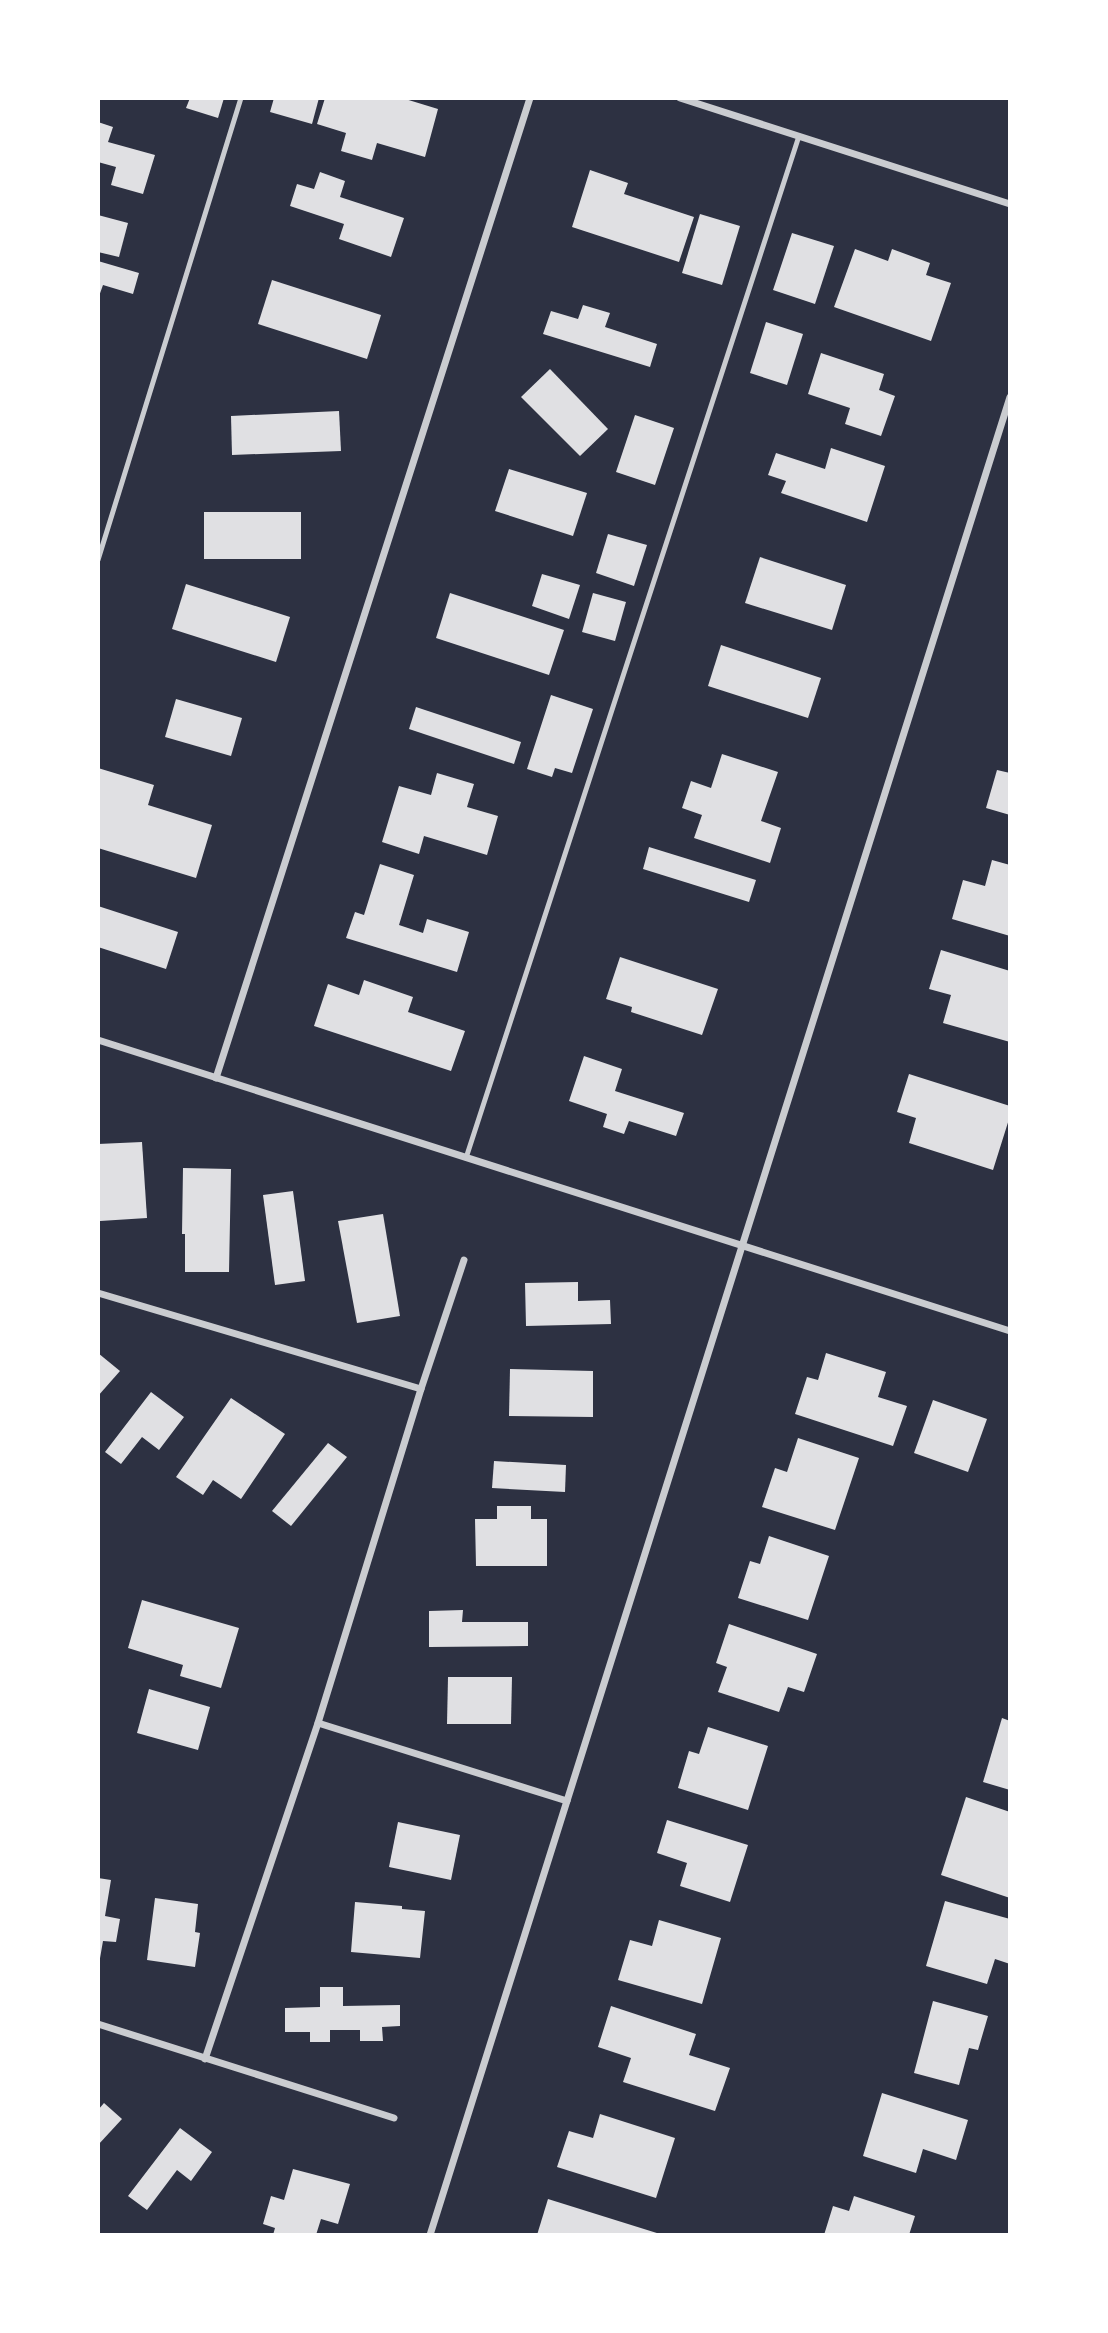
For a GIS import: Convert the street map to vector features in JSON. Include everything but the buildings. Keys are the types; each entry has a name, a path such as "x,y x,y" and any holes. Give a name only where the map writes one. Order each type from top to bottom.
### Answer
{"street":[{"path":"216,1078 530,98"},
{"path":"680,98 1010,204"},
{"path":"430,2235 1010,397"},
{"path":"98,1040 1010,1331"},
{"path":"205,2059 318,1723 421,1388 464,1260"},
{"path":"98,1293 421,1388"},
{"path":"318,1723 567,1801"},
{"path":"98,2024 394,2118"}],"lane":[{"path":"98,560 241,98"},
{"path":"466,1158 799,136"}]}
